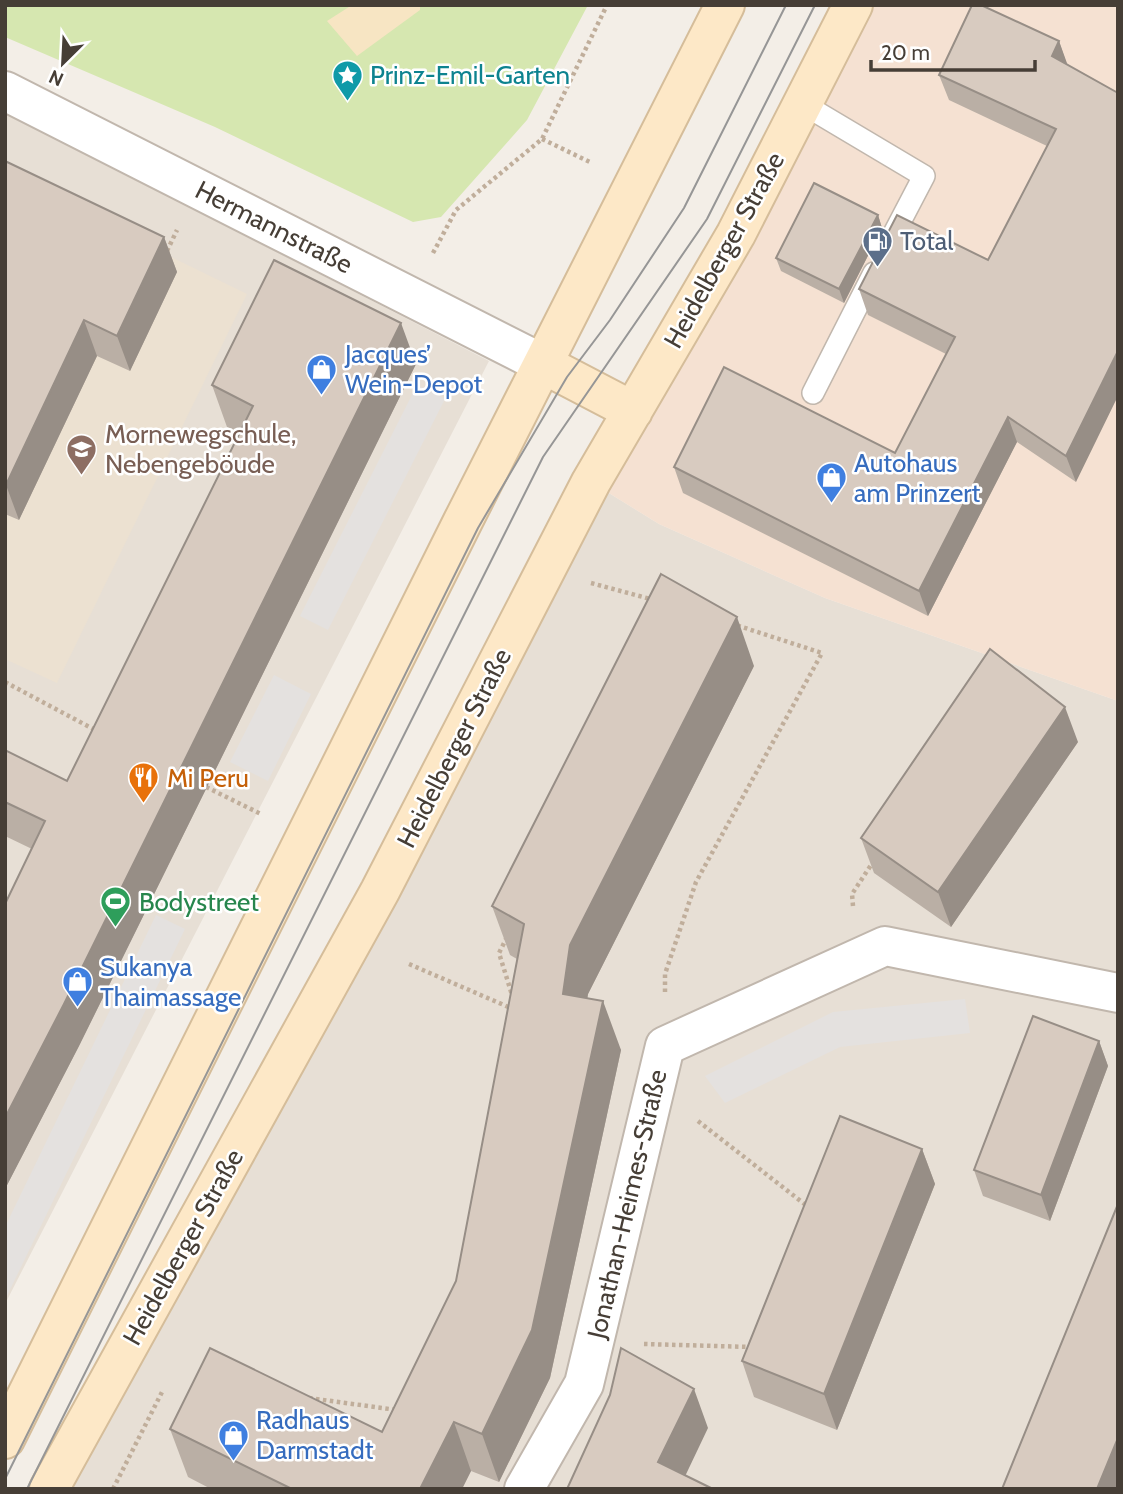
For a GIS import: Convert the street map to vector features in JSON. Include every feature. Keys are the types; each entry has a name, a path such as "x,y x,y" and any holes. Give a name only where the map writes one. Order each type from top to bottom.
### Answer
{"main road":[{"path":"5,1438 725,5"},
{"name":"Heidelberger Straße","path":"49,1489 380,891 536,587 633,411 736,234 853,5"},
{"path":"543,364 633,411"}],"street":[{"name":"Hermannstraße","path":"5,91 543,364"},
{"name":"Jonathan-Heimes-Straße","path":"524,1489 584,1384 665,1046 885,946 1118,993"}],"lane":[{"path":"803,104 924,176 813,393"}],"path":[{"path":"438,243 456,210 542,139 607,5"},
{"path":"165,255 179,226"},
{"path":"602,589 661,602"},
{"path":"665,1046 665,974 696,882 822,653 723,621"},
{"path":"5,682 109,737"},
{"path":"206,787 261,814"},
{"path":"857,959 852,894 875,859"},
{"path":"512,928 499,953 519,1019"},
{"path":"409,964 516,1010"},
{"path":"655,1088 807,1206 802,1219"},
{"path":"594,1343 753,1347"},
{"path":"300,1397 410,1411"}],"shaded area":[{"path":"853,5 1118,5 1118,701 825,598 659,524 591,482"},
{"path":"5,112 489,361 5,1304"},
{"name":"Mornewegschule, Nebengeböude","path":"5,176 247,294 57,683 5,659"},
{"path":"417,385 445,399 328,630 300,616"},
{"path":"591,482 659,524 825,598 1118,701 1118,1489 51,1489"},
{"path":"274,675 311,694 268,781 230,762"},
{"path":"156,915 185,929 5,1300 5,1227"},
{"path":"965,999 970,1033 840,1047 725,1103 705,1076 833,1012"}],"green space":[{"name":"Prinz-Emil-Garten","path":"5,5 588,5 527,120 441,217 413,222 215,127 5,37"}],"sand":[{"path":"352,5 420,5 420,10 357,56 327,21"}],"building":[{"path":"972,5 981,5 1059,41 1052,56 1118,93 1118,351 1066,456 1008,417 919,591 674,467 724,367 895,453 955,337 859,289 897,215 988,260 1056,129 939,75"},
{"path":"5,161 164,237 117,336 84,320 6,485"},
{"path":"814,183 878,215 839,289 776,258"},
{"path":"274,260 401,323 5,1118 5,904 45,821 5,802 5,750 67,781 253,406 212,385"},
{"path":"661,574 737,617 570,945 563,994 603,1001 532,1330 482,1434 454,1422 420,1489 292,1489 170,1429 210,1348 382,1432 456,1281 524,924 492,906"},
{"path":"990,649 1065,707 938,892 861,838"},
{"path":"1033,1016 1099,1041 1041,1195 974,1170"},
{"path":"840,1116 922,1149 824,1394 742,1361"},
{"path":"1118,1204 1118,1438 1097,1489 1002,1489"},
{"path":"621,1348 694,1389 658,1462 713,1489 567,1489 610,1395"}],"tram line":[{"path":"5,1479 478,528 567,377 610,320 684,208 786,5"},
{"path":"27,1489 543,457 707,219 815,5"}],"place":[{"name":"Prinz-Emil-Garten","path":"347,102"},
{"name":"Total","path":"877,268"},
{"name":"Jacques’ Wein-Depot","path":"322,396"},
{"name":"Mornewegschule, Nebengeböude","path":"82,476"},
{"name":"Autohaus am Prinzert","path":"831,505"},
{"name":"Mi Peru","path":"144,805"},
{"name":"Bodystreet","path":"116,929"},
{"name":"Sukanya Thaimassage","path":"77,1009"},
{"name":"Radhaus Darmstadt","path":"233,1462"}]}
